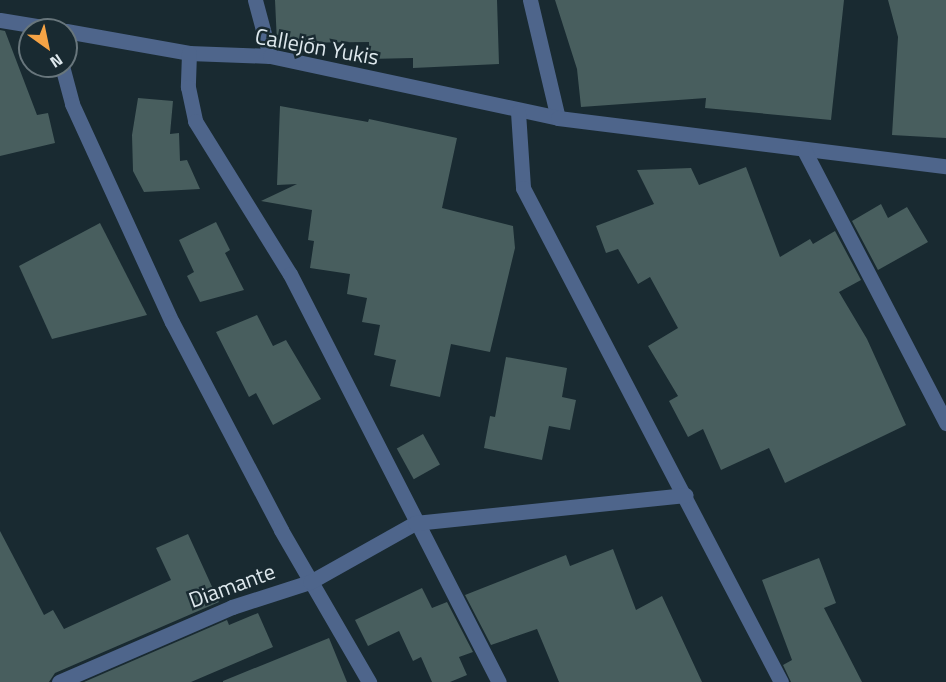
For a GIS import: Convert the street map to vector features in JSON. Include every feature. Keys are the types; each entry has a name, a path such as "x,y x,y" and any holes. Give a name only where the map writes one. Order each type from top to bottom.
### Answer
{"street":[{"path":"255,0 270,56"},
{"path":"530,0 558,118"},
{"name":"Callejón Yukis","path":"0,20 18,23"},
{"name":"Callejón Yukis","path":"78,34 189,53 270,56 518,112 804,150 946,166"},
{"path":"189,53 188,87 195,121 290,274 415,523 499,682"},
{"path":"65,78 72,104 172,322 310,582 369,682"},
{"path":"518,112 523,188 686,495 781,682"},
{"path":"804,150 946,423"},
{"path":"415,523 686,495"},
{"name":"Diamante","path":"59,682 232,607 310,582 415,523"}],"building":[{"path":"275,0 497,0 499,64 413,68 413,58 369,59 369,42 277,43"},
{"path":"555,0 844,0 831,120 705,108 706,98 581,107 577,69"},
{"path":"888,0 946,0 946,138 892,135 898,37"},
{"path":"0,30 5,31 18,65 18,78 23,78 37,115 48,113 55,143 0,156"},
{"path":"138,98 173,101 170,134 179,133 180,161 187,160 200,189 144,192 133,171 132,135"},
{"path":"280,106 368,122 369,119 457,138 442,208 513,226 515,248 490,352 451,344 440,397 390,386 396,360 374,355 380,325 362,322 367,298 347,294 350,274 310,268 314,241 308,240 312,210 261,201 297,184 277,185"},
{"path":"746,167 780,257 810,239 813,244 835,231 861,280 839,292 867,339 906,425 785,483 769,448 721,470 703,429 688,437 669,401 678,396 648,346 678,328 650,277 638,284 618,249 606,253 596,226 654,204 637,170 691,168 699,185"},
{"path":"881,204 888,218 907,207 928,242 878,270 852,221"},
{"path":"216,222 230,250 225,253 244,290 200,302 187,276 194,272 179,240"},
{"path":"100,223 147,315 52,339 19,266"},
{"path":"257,315 273,346 286,340 321,399 273,425 256,393 249,397 216,332"},
{"path":"506,357 567,368 562,397 576,400 570,430 549,426 542,460 484,448 490,416 495,417"},
{"path":"423,434 440,465 414,479 397,449"},
{"path":"0,531 44,615 53,610 64,629 171,580 156,548 188,534 219,602 55,673 49,682 0,682"},
{"path":"613,549 636,610 662,596 702,682 559,682 537,629 491,645 465,595 566,555 570,566"},
{"path":"819,558 836,603 824,608 862,682 791,682 783,665 792,660 762,580"},
{"path":"422,588 432,608 447,602 473,652 459,657 467,675 450,682 432,682 421,657 413,661 399,631 368,646 355,620"},
{"path":"258,613 273,647 191,682 84,682 227,620 229,625"},
{"path":"329,638 347,682 223,682 223,681"}]}
